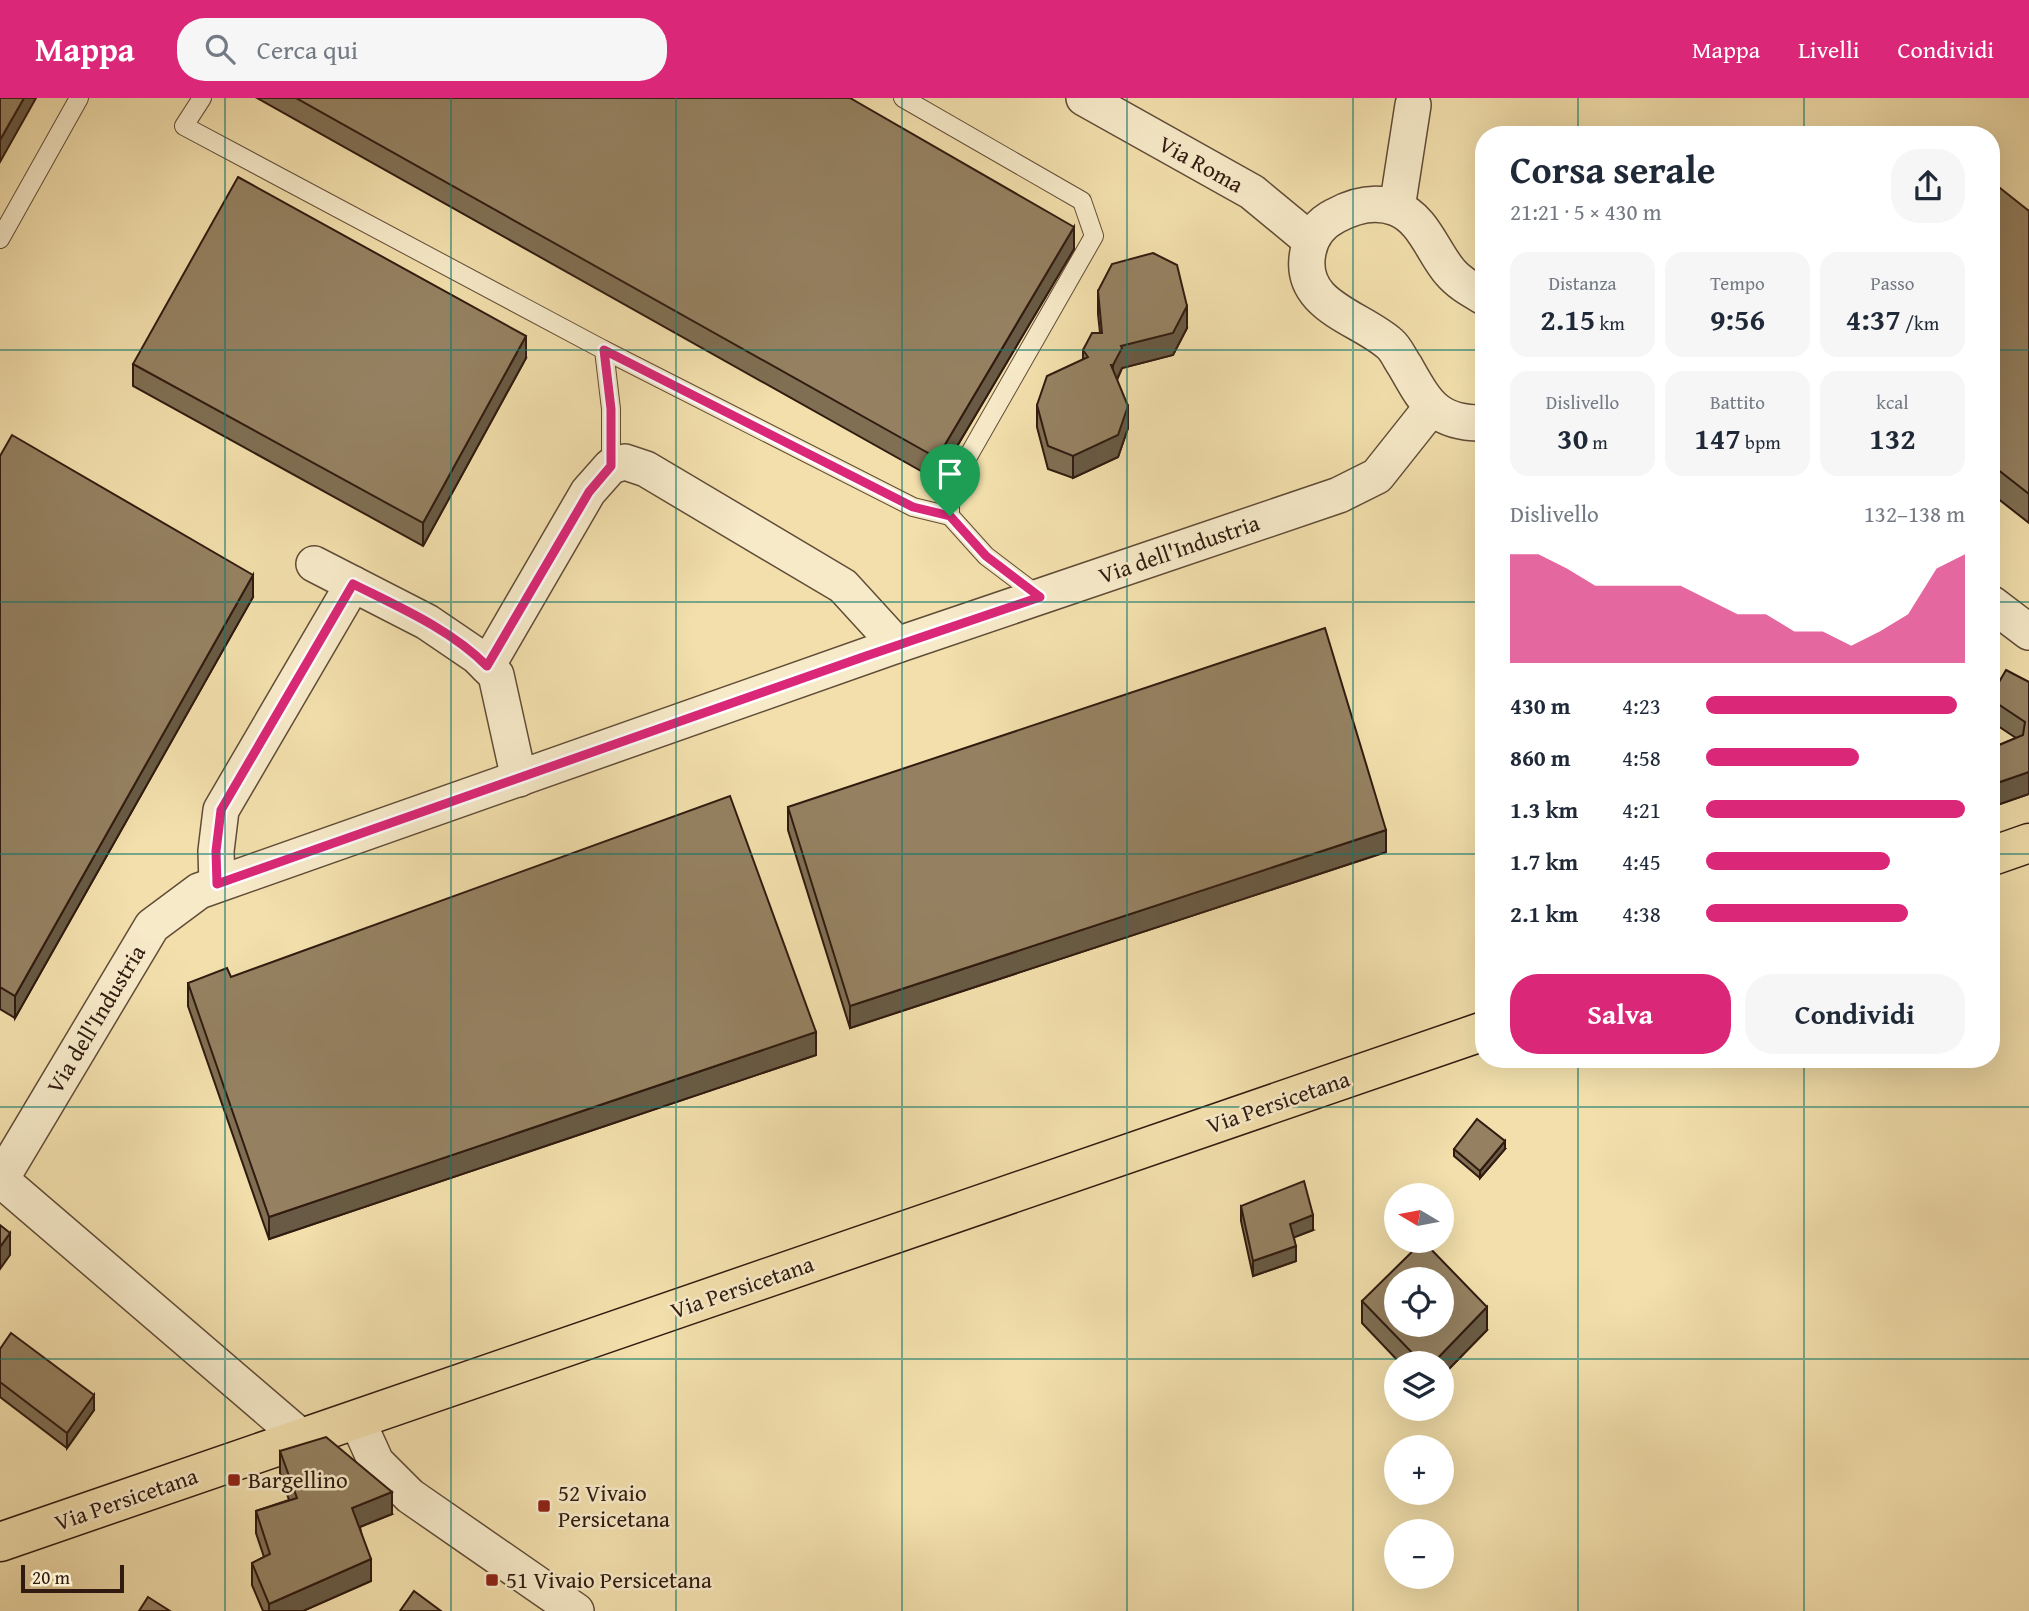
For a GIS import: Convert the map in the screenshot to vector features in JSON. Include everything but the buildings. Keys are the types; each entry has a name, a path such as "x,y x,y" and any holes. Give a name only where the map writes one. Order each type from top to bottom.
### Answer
{"main road":[{"path":"2000,853 2029,843"},
{"name":"Via Persicetana","path":"0,1542 1475,1034"}],"street":[{"name":"Via Roma","path":"1084,98 1252,192 1310,240"},
{"path":"1397,208 1408,100"},
{"path":"1475,292 1450,272 1418,224 1397,208 1360,205 1345,210 1324,221 1310,240 1306,263 1312,286 1328,306 1392,345 1431,408 1463,424 1475,423"},
{"name":"Via dell'Industria","path":"1,1179 152,926 199,891 897,645 1339,495 1377,476 1431,408"},
{"path":"487,666 589,492 611,466 625,462 646,469 844,586 897,645"},
{"path":"314,564 428,622 477,656 496,675 519,779"},
{"path":"217,884 216,851 221,810 353,584"},
{"path":"2000,610 2029,632"},
{"path":"1,1179 302,1438"},
{"path":"357,1420 376,1462 410,1496 576,1611"}],"lane":[{"path":"0,239 79,98"},
{"path":"202,98 184,126 604,350 913,507 950,516 986,556 1040,597"},
{"path":"903,98 1082,201 1094,236 950,488 950,516"},
{"path":"604,350 611,409 611,466"}],"place":[{"name":"Bargellino","path":"234,1480"},
{"name":"52 Vivaio Persicetana","path":"544,1506"},
{"name":"51 Vivaio Persicetana","path":"492,1580"}],"route":[{"path":"604,350 913,507 950,516 986,556 1040,597 217,884 216,851 221,810 353,584 428,622 487,666 589,492 611,466 611,409 604,350"}]}
